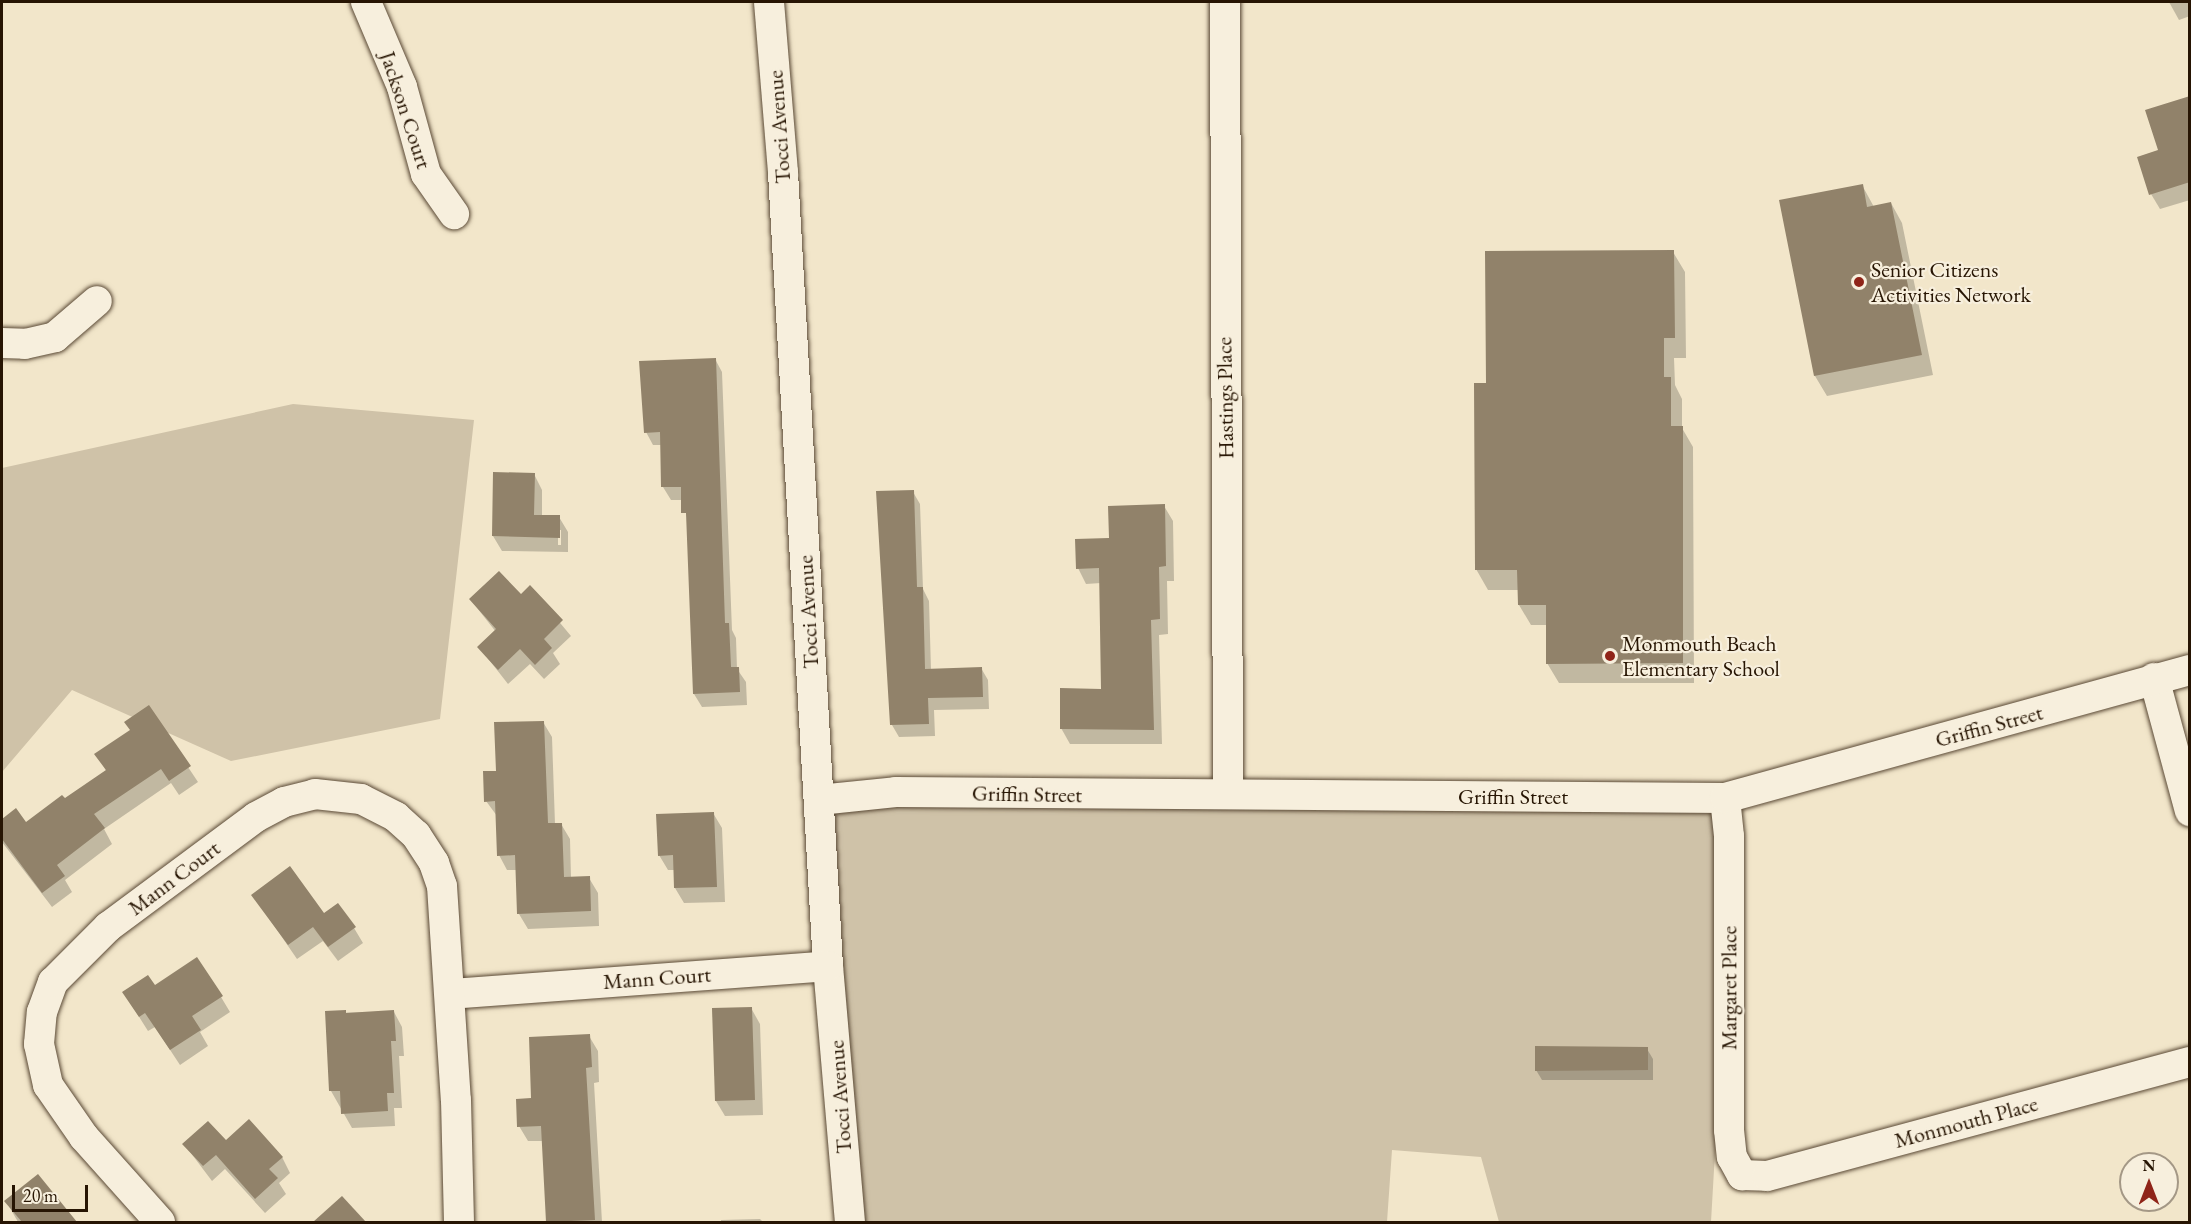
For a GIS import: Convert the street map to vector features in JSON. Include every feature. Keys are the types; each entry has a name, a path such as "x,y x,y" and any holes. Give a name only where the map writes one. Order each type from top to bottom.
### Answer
{"street":[{"name":"Jackson Court","path":"366,2 402,87 426,174 454,214"},
{"name":"Tocci Avenue","path":"769,2 784,185 828,966 850,1222"},
{"name":"Hastings Place","path":"1225,2 1228,794"},
{"path":"2,343 25,344 55,337 97,301"},
{"name":"Griffin Street","path":"819,800 896,792 1725,798 2154,678 2190,670"},
{"path":"2154,678 2190,811"},
{"name":"Mann Court","path":"160,1222 84,1137 48,1085 40,1058 41,1019 53,982 108,927 267,809 315,794 361,799 396,817 416,835 434,863 442,886 450,994 459,1222"},
{"name":"Margaret Place","path":"1725,798 1729,836 1729,1130 1732,1156 1742,1175"},
{"name":"Mann Court","path":"450,994 828,966"},
{"name":"Monmouth Place","path":"1742,1175 1767,1176 2190,1062"}],"shaded area":[{"path":"293,404 474,420 440,719 231,761 72,690 2,772 2,468"},
{"path":"826,795 1735,804 1711,1222 1499,1222 1481,1157 1392,1150 1387,1222 845,1222"}],"building":[{"path":"2190,96 2190,182 2149,195 2137,157 2158,150 2145,110"},
{"path":"1863,184 1867,207 1891,202 1922,355 1814,376 1779,200"},
{"path":"1674,250 1675,338 1664,338 1664,377 1671,377 1671,426 1683,426 1683,663 1546,664 1546,605 1518,605 1517,570 1475,570 1474,383 1486,383 1485,251"},
{"path":"716,358 725,623 729,623 731,667 739,667 740,692 693,694 686,513 681,513 681,487 661,487 660,432 644,433 639,361"},
{"path":"493,472 535,473 534,515 560,515 560,538 492,536"},
{"path":"914,490 917,587 923,587 925,669 982,667 983,697 928,698 929,724 890,725 876,491"},
{"path":"1165,504 1166,566 1159,567 1160,619 1151,620 1154,730 1060,729 1060,688 1101,689 1099,568 1076,569 1075,539 1109,538 1108,506"},
{"path":"499,571 521,594 530,585 563,620 544,639 552,648 535,665 520,649 498,670 477,647 496,629 469,599"},
{"path":"149,705 191,766 169,781 161,769 94,814 105,828 57,865 65,876 42,893 2,839 2,819 16,808 26,822 62,795 65,798 106,770 94,754 130,730 124,722"},
{"path":"544,721 548,823 562,823 564,877 590,876 591,911 517,914 515,855 497,856 495,801 484,802 483,771 496,771 494,722"},
{"path":"714,812 717,887 674,888 673,855 658,856 656,814"},
{"path":"290,866 324,913 338,903 356,927 328,947 313,927 288,945 251,895"},
{"path":"197,957 223,996 192,1016 201,1030 170,1050 145,1013 139,1017 122,992 148,975 155,985"},
{"path":"752,1007 755,1100 715,1101 712,1008"},
{"path":"346,1010 346,1013 394,1010 396,1041 391,1041 394,1093 387,1093 388,1111 341,1114 340,1091 329,1091 325,1011"},
{"path":"590,1034 592,1067 586,1068 595,1220 546,1222 541,1126 517,1127 516,1099 531,1098 529,1037"},
{"path":"1535,1046 1648,1047 1648,1070 1535,1071"},
{"path":"249,1119 283,1157 269,1169 278,1178 255,1199 216,1155 203,1166 182,1144 208,1121 226,1140"},
{"path":"38,1174 77,1222 22,1222 4,1201"},
{"path":"342,1196 366,1222 313,1222"}],"place":[{"name":"Senior Citizens Activities Network","path":"1859,282"},
{"name":"Monmouth Beach Elementary School","path":"1610,656"}]}
